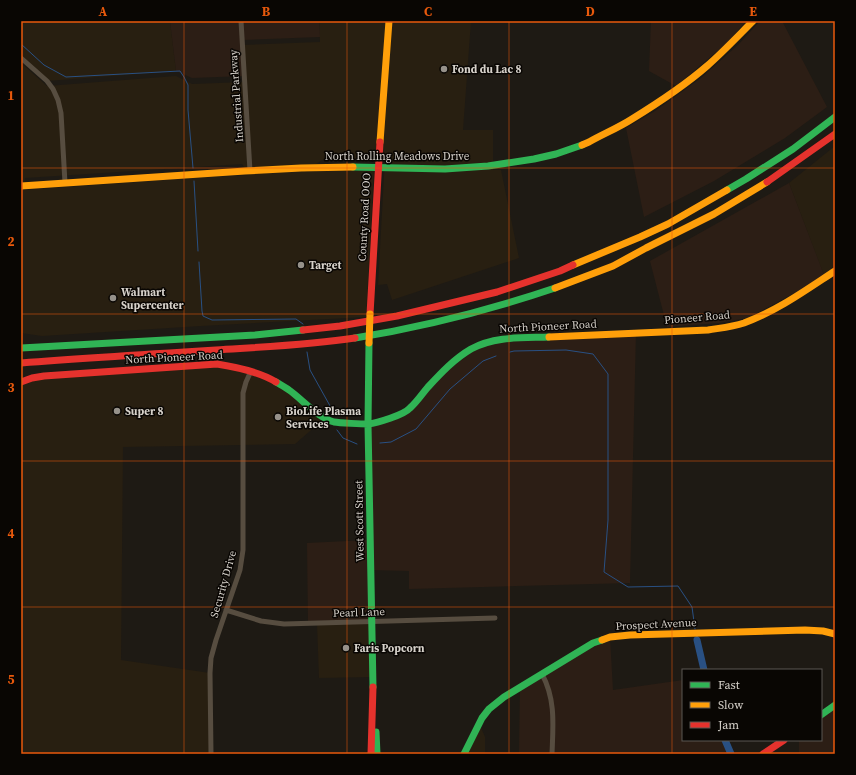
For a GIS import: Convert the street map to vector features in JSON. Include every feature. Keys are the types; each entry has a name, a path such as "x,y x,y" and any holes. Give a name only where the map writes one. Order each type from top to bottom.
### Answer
{"main road":[{"name":"County Road OOO","path":"369,343 378,168 389,21"},
{"name":"North Rolling Meadows Drive","path":"21,186 250,170 332,167 445,169 488,166 534,159 556,154 589,142 652,107 702,71 753,21"},
{"path":"21,348 255,335 340,326 397,316 497,292 560,271 668,224 746,179 793,149 835,117"},
{"path":"21,362 296,345 341,340 397,330 500,306 564,285 610,267 673,236 754,191 799,161 835,134"},
{"name":"Pioneer Road","path":"619,333 713,329 738,325 765,314 835,271"},
{"name":"North Pioneer Road","path":"21,382 44,376 216,364 237,366 271,379 289,390 306,405 325,418 335,422 368,424 394,417 410,409 448,366 470,349 484,342 500,339 619,333"},
{"path":"21,342 91,344"},
{"name":"West Scott Street","path":"369,343 368,424 373,698 371,754"},
{"path":"21,366 71,358"},
{"name":"Prospect Avenue","path":"463,754 482,718 492,706 504,696 599,640 630,635 696,632 805,630 823,631 835,634"},
{"name":"West Scott Street","path":"373,698 377,754"},
{"path":"822,714 835,705"},
{"path":"763,754 782,741"}],"street":[{"name":"Industrial Parkway","path":"241,21 250,170"},
{"path":"21,58 47,81 58,100 61,113 65,183"},
{"name":"Security Drive","path":"211,754 211,658 240,570 243,550 243,397 246,382 251,372"},
{"name":"Pearl Lane","path":"226,610 257,620 276,624 495,618"},
{"path":"542,674 549,690 553,705 552,754"}],"shaded area":[{"path":"21,21 170,21 176,71 47,81 21,58"},
{"path":"170,21 319,21 320,37 242,40 244,76 192,78 176,71"},
{"path":"319,21 471,21 463,130 493,130 493,170 501,170 519,258 392,300 387,284 378,285 385,158 322,160 305,172 342,170 374,171 366,317 42,336 21,333 21,63 47,86 176,76 192,84 245,82 243,45 320,42","holes":["242,164 250,175 192,178 24,190 25,178"]},
{"path":"651,21 746,21 727,43 676,86 649,71"},
{"path":"760,21 782,21 827,107 785,138 714,181 644,217 626,128 655,111 701,78 739,44"},
{"path":"835,146 835,276 826,281 789,183"},
{"path":"789,183 824,275 804,288 748,318 719,323 667,327 650,261"},
{"path":"636,332 630,583 409,589 409,571 369,570 372,622 308,624 307,543 368,540 368,424 402,414 435,380 484,343"},
{"path":"217,364 264,376 325,418 295,444 123,447 121,660 210,673 211,754 21,754 21,382 32,378"},
{"path":"372,622 373,677 319,678 317,623"},
{"path":"610,637 613,690 682,680 682,741 722,741 729,754 519,754 520,687"},
{"path":"835,709 835,754 799,754 799,741 822,741 822,717"},
{"path":"479,723 485,737 485,754 464,754"}],"waterway":[{"path":"21,44 44,65 66,77 180,71 188,85 188,110 193,168"},
{"path":"194,181 198,251"},
{"path":"199,262 203,316 212,320 296,319 303,324"},
{"path":"510,352 566,350 593,354 608,374 608,520 604,572 628,587 678,586 692,607 695,629"},
{"path":"307,352 310,370 334,413"},
{"path":"380,443 391,442 416,429 450,389 483,361 496,356"},
{"path":"337,430 343,438 357,444"},
{"path":"697,640 704,669"},
{"path":"725,741 731,754"}],"traffic: fast":[{"path":"727,190 793,149 835,117"},
{"path":"353,167 445,169 488,166 534,159 556,154 582,145"},
{"path":"355,338 406,329 456,317 506,304 555,288"},
{"path":"21,348 255,335 303,330"},
{"path":"276,382 289,390 328,420 334,422 368,424 378,422 407,411 443,371 471,349 499,340 549,337"},
{"path":"369,343 368,424 373,687"},
{"path":"464,754 482,718 489,709 504,697 593,643 602,640"},
{"path":"822,714 835,705"},
{"path":"376,732 377,754"}],"traffic: slow":[{"path":"380,142 389,21"},
{"path":"582,145 627,122 680,87 713,61 753,21"},
{"path":"21,186 245,171 353,167"},
{"path":"555,288 613,266 714,214 767,182"},
{"path":"573,265 668,224 727,190"},
{"path":"549,337 708,330 735,326 756,318 780,306 835,271"},
{"path":"369,343 370,314"},
{"path":"602,640 610,637 630,635 805,630 823,631 835,634"}],"traffic: jam":[{"path":"767,182 835,134"},
{"path":"370,314 380,142"},
{"path":"303,330 340,326 397,316 497,292 560,271 573,265"},
{"path":"21,363 286,346 355,338"},
{"path":"21,382 44,376 217,364 240,368 270,378 276,382"},
{"path":"371,754 373,687"},
{"path":"763,754 782,741"}],"place":[{"name":"Fond du Lac 8","path":"444,69"},
{"name":"Target","path":"301,265"},
{"name":"Walmart Supercenter","path":"113,298"},
{"name":"Super 8","path":"117,411"},
{"name":"BioLife Plasma Services","path":"278,417"},
{"name":"Faris Popcorn","path":"346,648"}]}
